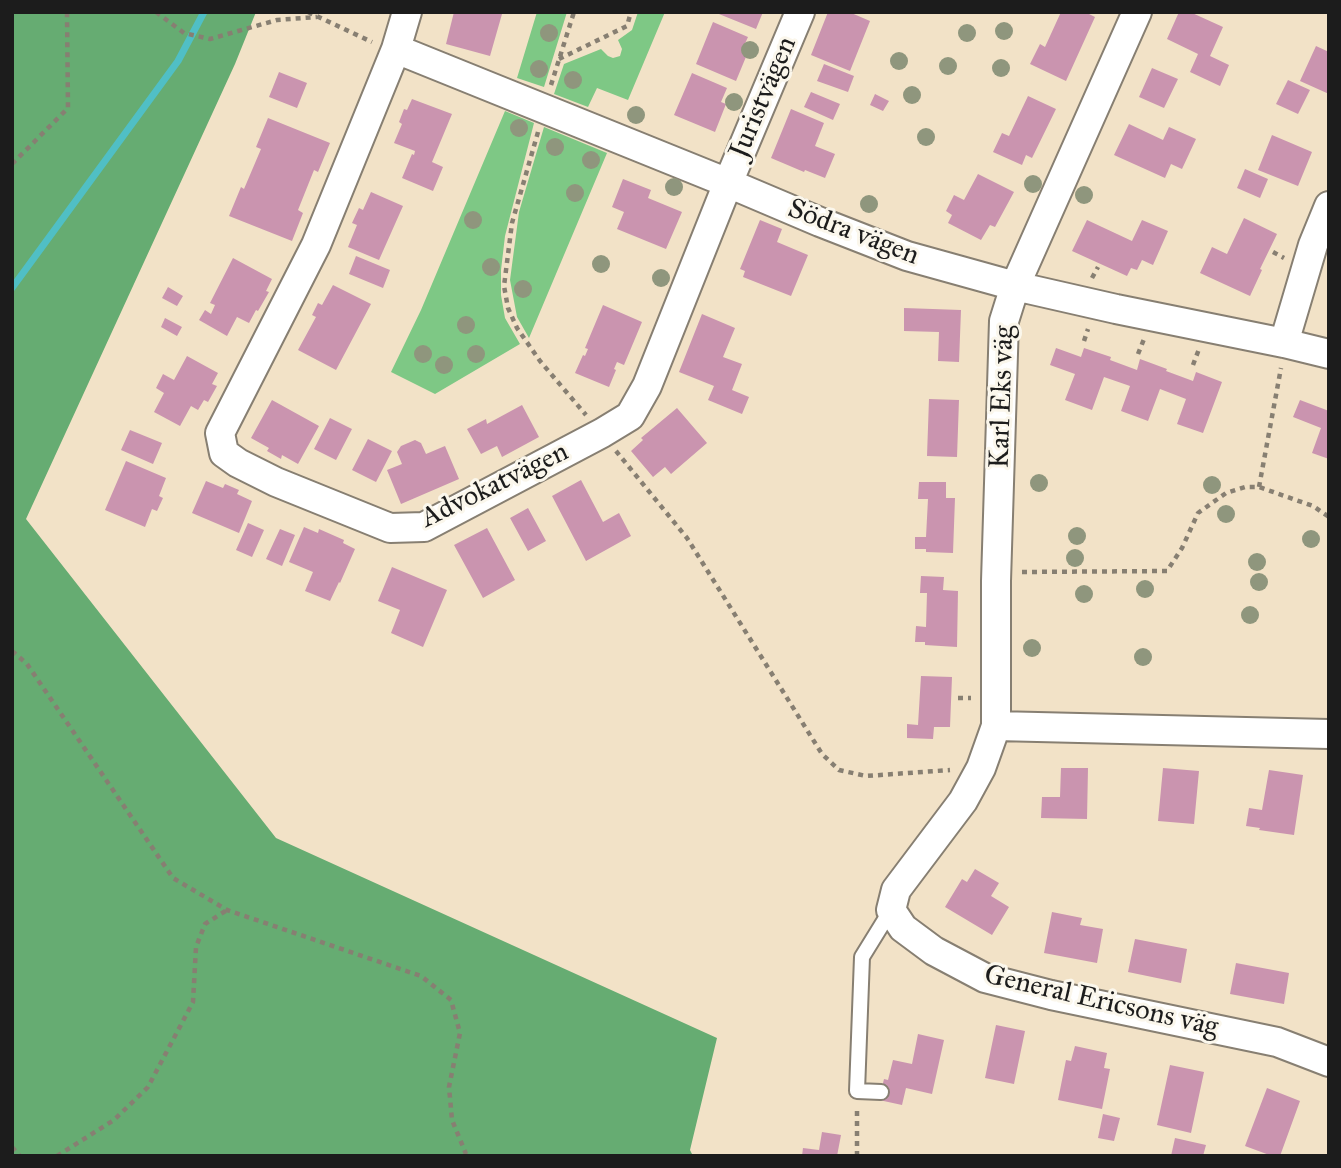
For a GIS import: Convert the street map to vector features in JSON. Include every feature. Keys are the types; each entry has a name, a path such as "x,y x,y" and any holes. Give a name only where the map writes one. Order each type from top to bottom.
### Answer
{"street":[{"path":"396,49 407,12"},
{"name":"Juristvägen","path":"729,183 800,12"},
{"name":"Karl Eks väg","path":"996,726 996,581 1004,321 1015,286 1137,12"},
{"name":"Södra vägen","path":"396,49 907,256 1015,286 1284,351 1329,354"},
{"name":"Advokatvägen","path":"396,49 316,244 220,433 224,453 238,463 276,482 390,528 424,527 630,416 647,386 729,183"},
{"path":"1284,351 1313,245 1329,206"},
{"path":"891,910 895,890 963,801 981,768 996,726 1329,734"},
{"name":"General Ericsons väg","path":"891,910 903,928 934,951 985,978 1051,995 1277,1042 1329,1062"}],"lane":[{"path":"881,1092 857,1091 862,957 891,910"}],"path":[{"path":"12,164 68,108 67,12"},
{"path":"156,12 184,33 210,39 277,20 317,17"},
{"path":"308,12 375,44 396,49"},
{"path":"548,94 574,12"},
{"path":"559,59 627,26 631,12"},
{"path":"541,121 512,223 504,286 508,308 517,328 540,361 593,423"},
{"path":"1259,487 1284,351"},
{"path":"610,443 687,538 822,754 839,770 866,776 951,770"},
{"path":"1013,572 1167,571 1182,548 1198,513 1226,493 1245,487 1259,487 1312,506 1329,517"},
{"path":"12,651 27,664 173,878 227,910 421,976 451,1000 460,1032 449,1087 452,1120 469,1156"},
{"path":"57,1156 114,1120 148,1087 192,1002 196,947 205,925 227,910"},
{"path":"857,1091 857,1156"},
{"path":"12,1147 20,1156"}],"green space":[{"path":"12,12 256,12 235,64 26,519 276,838 717,1038 690,1150 693,1156 12,1156"},
{"path":"537,12 567,12 544,87 517,78"},
{"path":"638,12 665,12 628,100 597,88 588,107 554,94 564,64 601,49 613,58 620,56 622,49 618,40 632,30"},
{"path":"505,111 534,123 505,236 501,270 505,318 520,344 435,394 391,372 421,310"},
{"path":"544,127 607,153 529,338 517,317 510,280 519,212"}],"building":[{"path":"454,12 502,14 490,56 446,44"},
{"path":"714,12 763,12 756,29"},
{"path":"828,12 849,12 870,21 850,71 811,55"},
{"path":"1061,12 1085,12 1095,17 1066,81 1030,64 1040,44 1045,47"},
{"path":"1179,12 1190,12 1223,27 1210,56 1229,65 1220,86 1190,72 1198,54 1167,39"},
{"path":"713,22 748,37 742,50 748,52 736,81 696,64"},
{"path":"1316,46 1329,52 1329,94 1300,81"},
{"path":"824,64 854,76 848,92 817,81"},
{"path":"1152,68 1178,79 1164,108 1139,97"},
{"path":"279,72 307,83 297,108 269,97"},
{"path":"692,73 727,88 721,102 726,104 715,132 674,115"},
{"path":"1288,80 1310,90 1298,114 1276,104"},
{"path":"811,92 840,104 833,120 804,107"},
{"path":"875,94 889,101 883,111 870,105"},
{"path":"1028,96 1056,109 1032,158 1026,155 1022,165 993,152 1002,133 1009,136"},
{"path":"412,99 452,114 432,162 443,167 433,191 402,178 415,151 394,143 402,124 399,122 404,109 407,110"},
{"path":"791,109 824,123 815,146 835,154 825,178 771,158"},
{"path":"268,118 330,143 318,172 314,170 298,210 303,213 292,241 229,216 261,149 256,147"},
{"path":"1129,124 1163,140 1169,127 1196,139 1182,169 1171,164 1165,178 1114,155"},
{"path":"1272,135 1312,152 1298,186 1258,170"},
{"path":"1245,169 1268,179 1260,198 1237,188"},
{"path":"978,174 1014,192 995,227 990,225 981,240 948,223 952,215 946,211 954,195 964,200"},
{"path":"623,179 651,190 648,198 682,212 666,249 617,229 624,212 612,207"},
{"path":"371,192 403,206 379,260 348,247 357,225 352,223 359,208 363,210"},
{"path":"1244,218 1277,234 1250,296 1200,273 1212,247 1227,254"},
{"path":"760,220 782,229 777,242 808,255 791,296 743,277 745,271 740,269"},
{"path":"1087,220 1132,241 1142,220 1168,231 1153,265 1142,260 1137,270 1131,268 1127,276 1072,251"},
{"path":"356,256 390,270 383,288 349,274"},
{"path":"233,258 272,279 266,291 269,292 249,323 237,317 227,336 199,320 205,310 211,314 215,305 210,303"},
{"path":"333,285 371,304 336,370 298,350 316,317 312,315 318,303 322,305"},
{"path":"168,287 183,296 177,306 162,298"},
{"path":"603,305 642,322 624,365 617,362 609,387 575,373 588,349 585,348"},
{"path":"904,308 961,310 959,362 938,361 939,332 904,331"},
{"path":"702,314 735,328 723,357 742,364 732,390 749,397 742,414 708,400 714,386 679,372"},
{"path":"165,318 182,327 177,336 161,327"},
{"path":"1056,348 1081,357 1084,348 1137,370 1140,359 1193,381 1196,372 1222,382 1203,433 1177,424 1186,399 1160,389 1148,421 1121,411 1130,386 1104,377 1092,410 1065,400 1075,374 1050,365"},
{"path":"187,356 218,373 212,384 217,386 208,402 204,400 198,410 191,406 180,426 154,412 164,393 156,388 163,374 174,380"},
{"path":"929,399 959,400 957,457 927,456"},
{"path":"272,400 319,426 298,464 282,455 281,459 267,451 269,448 251,438"},
{"path":"1300,400 1329,411 1329,459 1312,453 1321,428 1293,417"},
{"path":"522,405 539,437 502,457 497,446 481,454 467,429 486,419 487,424"},
{"path":"677,408 707,443 671,474 665,467 653,477 631,451 643,440 641,438"},
{"path":"330,418 352,429 336,460 314,449"},
{"path":"130,430 162,443 153,464 121,450"},
{"path":"368,439 392,451 376,482 352,470"},
{"path":"415,440 421,443 426,454 445,446 459,479 401,504 387,470 402,464 397,452 401,446"},
{"path":"126,461 166,478 159,496 163,498 157,511 152,509 145,527 105,510"},
{"path":"581,480 603,522 619,513 631,536 586,561 552,496"},
{"path":"206,481 223,488 225,484 239,490 237,494 252,501 239,533 192,513"},
{"path":"919,482 946,482 946,498 955,498 953,553 915,549 915,537 926,537 928,499 918,499"},
{"path":"528,508 546,541 528,551 510,518"},
{"path":"248,523 264,530 252,557 236,550"},
{"path":"304,527 318,533 319,529 344,540 343,543 355,549 330,601 305,591 313,572 289,562"},
{"path":"487,528 515,580 483,598 454,545"},
{"path":"280,529 295,535 282,566 266,559"},
{"path":"392,567 447,590 423,647 391,633 400,610 378,601"},
{"path":"921,576 944,577 943,590 958,591 957,647 915,642 916,626 926,627 927,593 920,593"},
{"path":"921,676 952,677 950,727 934,727 933,739 907,738 907,724 918,725"},
{"path":"1061,768 1088,768 1087,819 1041,818 1042,797 1060,797"},
{"path":"1163,768 1199,771 1194,824 1158,821"},
{"path":"1269,770 1303,775 1294,835 1246,826 1249,808 1262,810"},
{"path":"975,869 999,883 991,896 1009,907 992,935 945,907 962,879 967,882"},
{"path":"1052,912 1082,918 1080,925 1103,929 1097,963 1044,953"},
{"path":"1135,939 1187,949 1181,983 1128,972"},
{"path":"1236,963 1289,973 1284,1004 1230,994"},
{"path":"996,1025 1025,1031 1014,1084 985,1078"},
{"path":"918,1034 944,1040 932,1094 906,1088 902,1105 879,1100 884,1079 888,1080 893,1060 912,1064"},
{"path":"1075,1046 1107,1053 1104,1068 1110,1069 1102,1109 1058,1100 1066,1060 1071,1061"},
{"path":"1170,1065 1204,1072 1191,1133 1157,1125"},
{"path":"1267,1088 1300,1101 1280,1156 1272,1156 1245,1146"},
{"path":"1103,1114 1120,1118 1114,1141 1098,1138"},
{"path":"822,1132 841,1135 837,1156 802,1156 803,1148 819,1150"},
{"path":"1175,1138 1206,1145 1203,1156 1171,1156"}],"waterway":[{"path":"12,288 178,61 204,12"}]}
